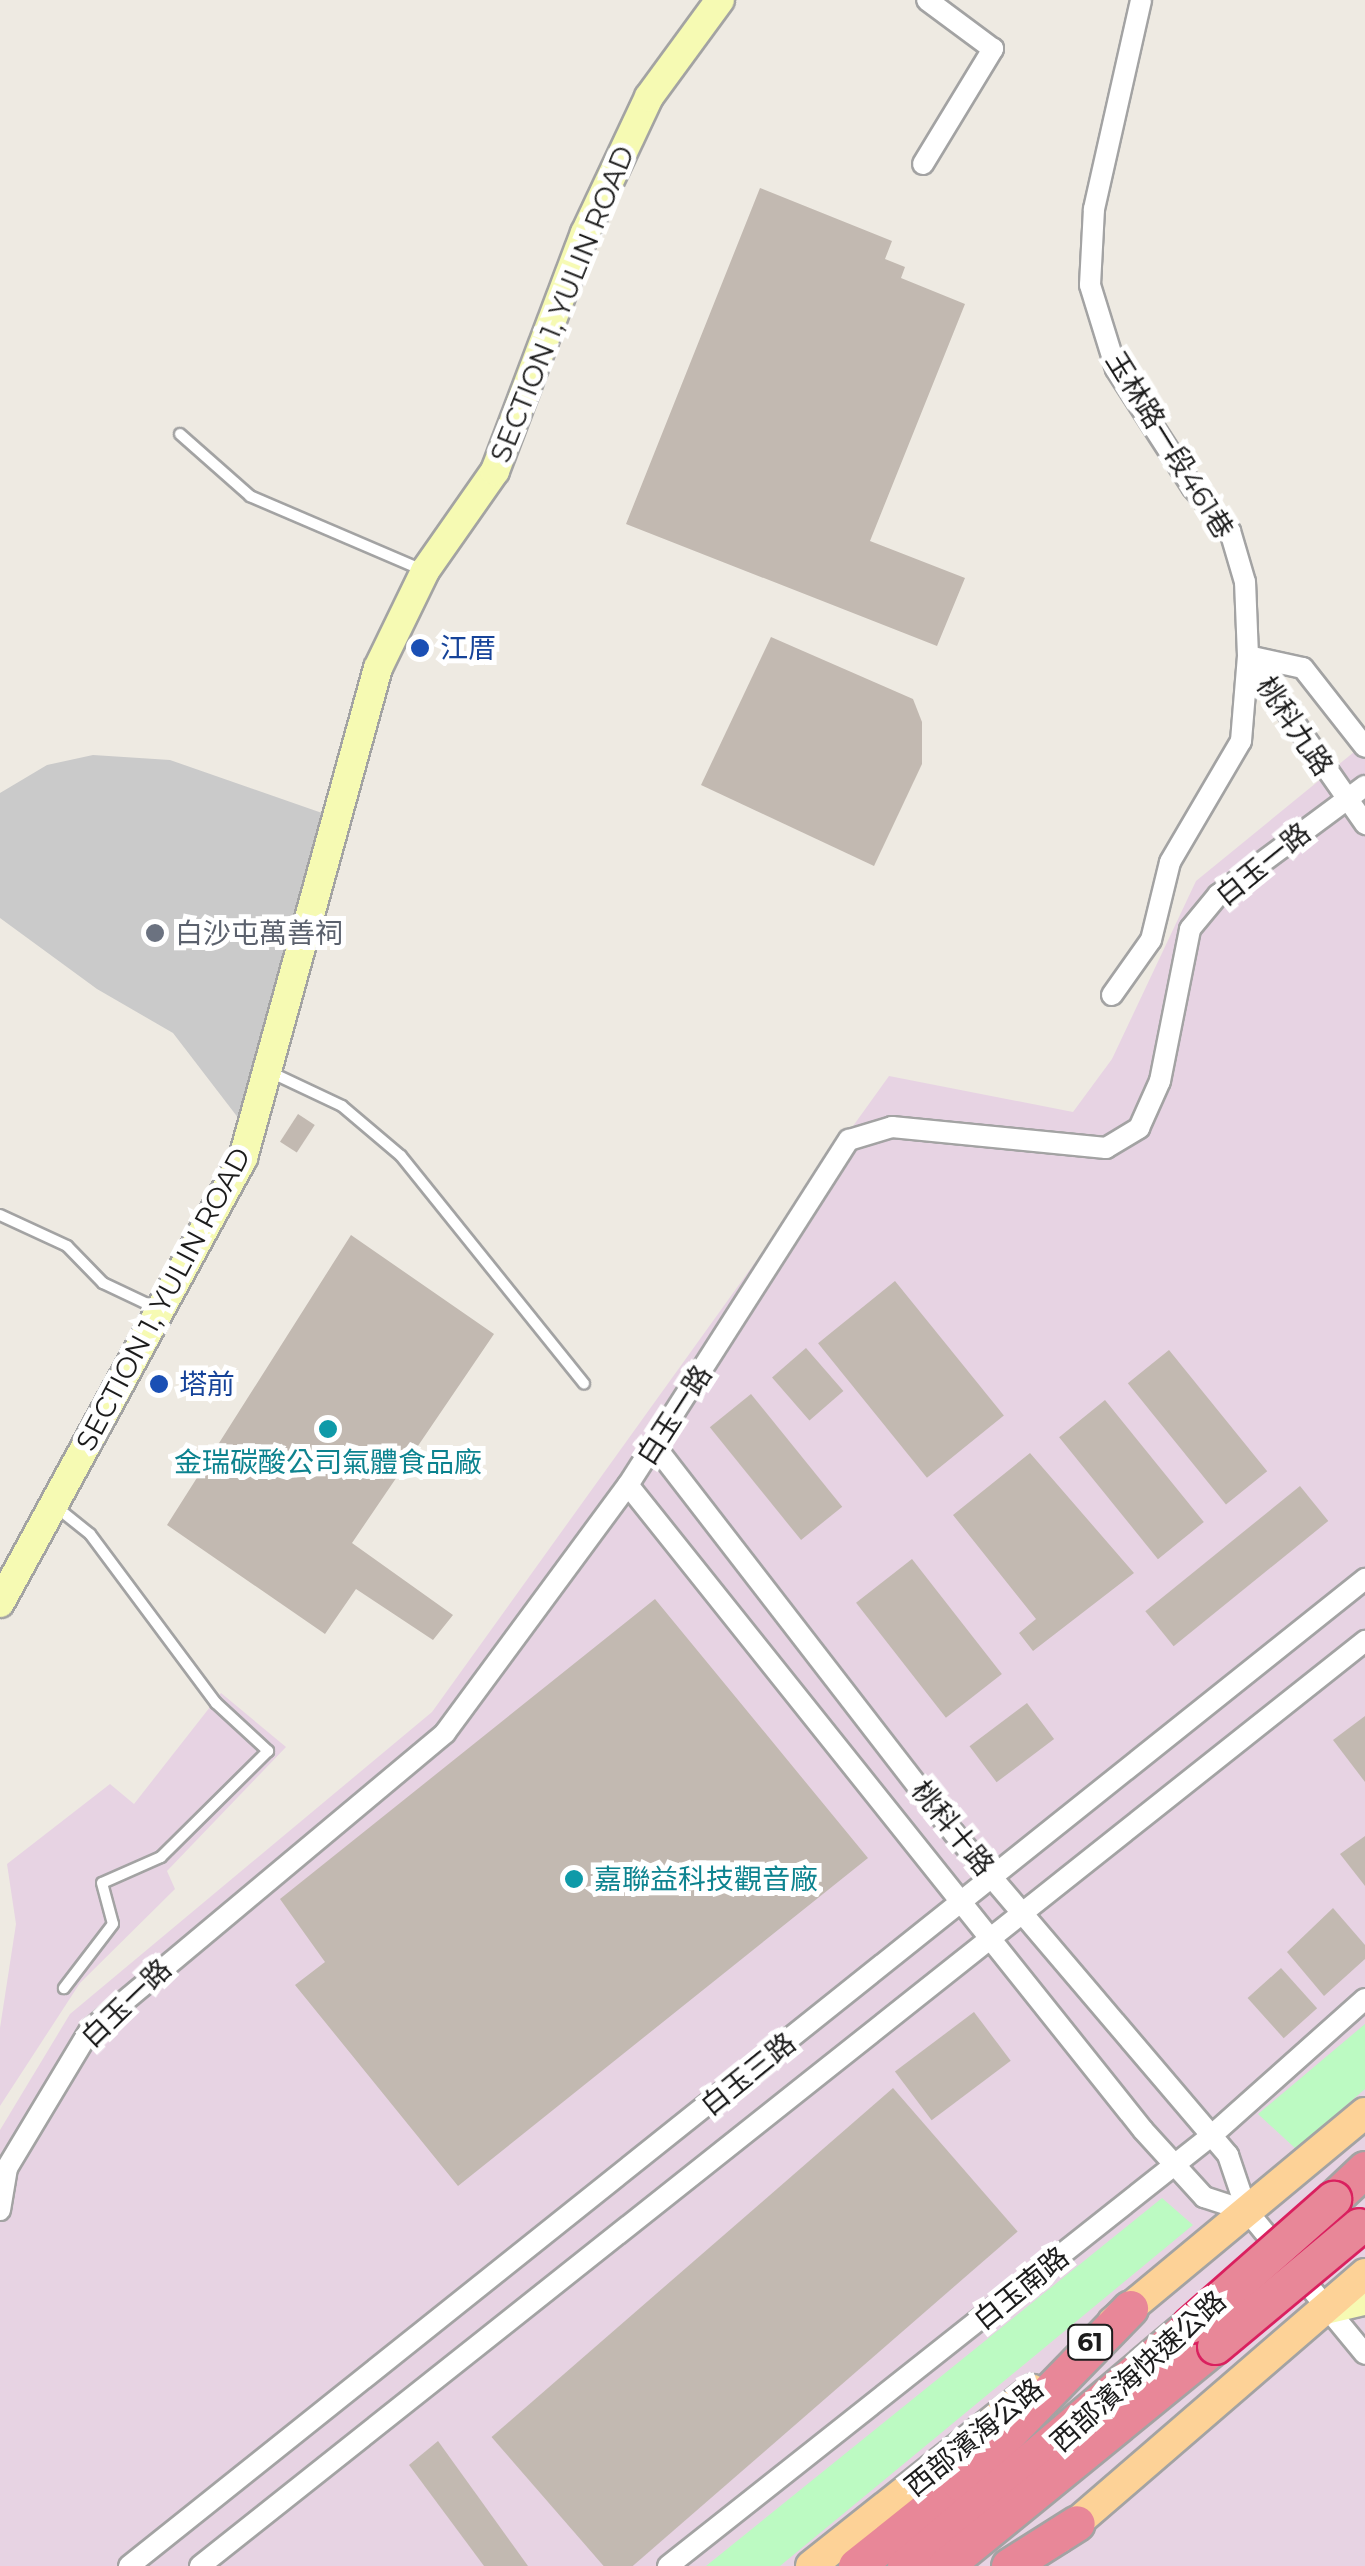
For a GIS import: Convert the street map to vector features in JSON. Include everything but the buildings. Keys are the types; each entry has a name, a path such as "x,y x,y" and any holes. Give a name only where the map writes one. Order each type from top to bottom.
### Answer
{"highway":[{"name":"西部濱海快速公路","path":"945,2566 1202,2335 1332,2198 1365,2169"},
{"name":"西部濱海快速公路","path":"905,2566 1202,2335 1362,2223"},
{"path":"856,2566 960,2483 1130,2308"},
{"path":"1009,2566 1077,2523"}],"main road":[{"name":"西部濱海公路","path":"811,2566 1365,2113"},
{"path":"1026,2566 1329,2309 1365,2274"}],"street":[{"name":"SECTION 1, YULIN ROAD","path":"0,1603 243,1158 378,668 425,571 494,470 585,233 649,97 720,0"},
{"path":"923,164 993,49 927,0"},
{"name":"玉林路一段461巷","path":"1112,996 1152,940 1170,862 1241,741 1248,656 1245,582 1230,531 1193,488 1116,368 1090,285 1094,208 1141,0"},
{"name":"桃科九路","path":"1248,656 1303,668 1365,746"},
{"name":"桃科九路","path":"1248,656 1365,824"},
{"name":"白玉一路","path":"0,2210 6,2168 90,2030 444,1733 628,1485 849,1140 892,1126 1106,1148 1139,1128 1160,1081 1190,929 1218,895 1365,786"},
{"name":"桃科十路","path":"654,1444 992,1877 1228,2155 1248,2211 1365,2354"},
{"name":"桃科十路","path":"628,1485 1175,2165 1204,2197 1248,2211"},
{"name":"白玉三路","path":"129,2566 1365,1579"},
{"name":"白玉三路","path":"200,2566 1365,1641"},
{"name":"白玉南路","path":"668,2566 1212,2136 1365,1999"},
{"path":"1329,2309 1365,2301"}],"lane":[{"path":"180,434 250,496 425,571"},
{"path":"267,1070 342,1106 400,1156 584,1384"},
{"path":"0,1215 67,1246 102,1283 160,1310"},
{"path":"54,1505 90,1534 216,1703 268,1751 161,1857 102,1883 113,1924 64,1988"}],"shaded area":[{"path":"1365,743 1365,2566 0,2566 0,2130 70,2014 432,1712 889,1076 1073,1112 1112,1059 1196,881"},
{"name":"白沙屯萬善祠","path":"93,755 170,760 322,813 239,1119 173,1033 97,989 0,918 0,793 47,765"},
{"path":"221,1693 286,1747 167,1871 175,1889 80,1983 0,2106 0,2028 16,1924 7,1864 110,1784 134,1804"}],"green space":[{"path":"1365,2024 1365,2089 1296,2149 1258,2114"},
{"path":"1162,2198 1193,2225 780,2566 706,2566"}],"place":[{"name":"江厝","path":"420,648"},
{"name":"白沙屯萬善祠","path":"155,933"},
{"name":"塔前","path":"159,1384"},
{"name":"金瑞碳酸公司氣體食品廠","path":"328,1429"},
{"name":"嘉聯益科技觀音廠","path":"574,1879"}]}
